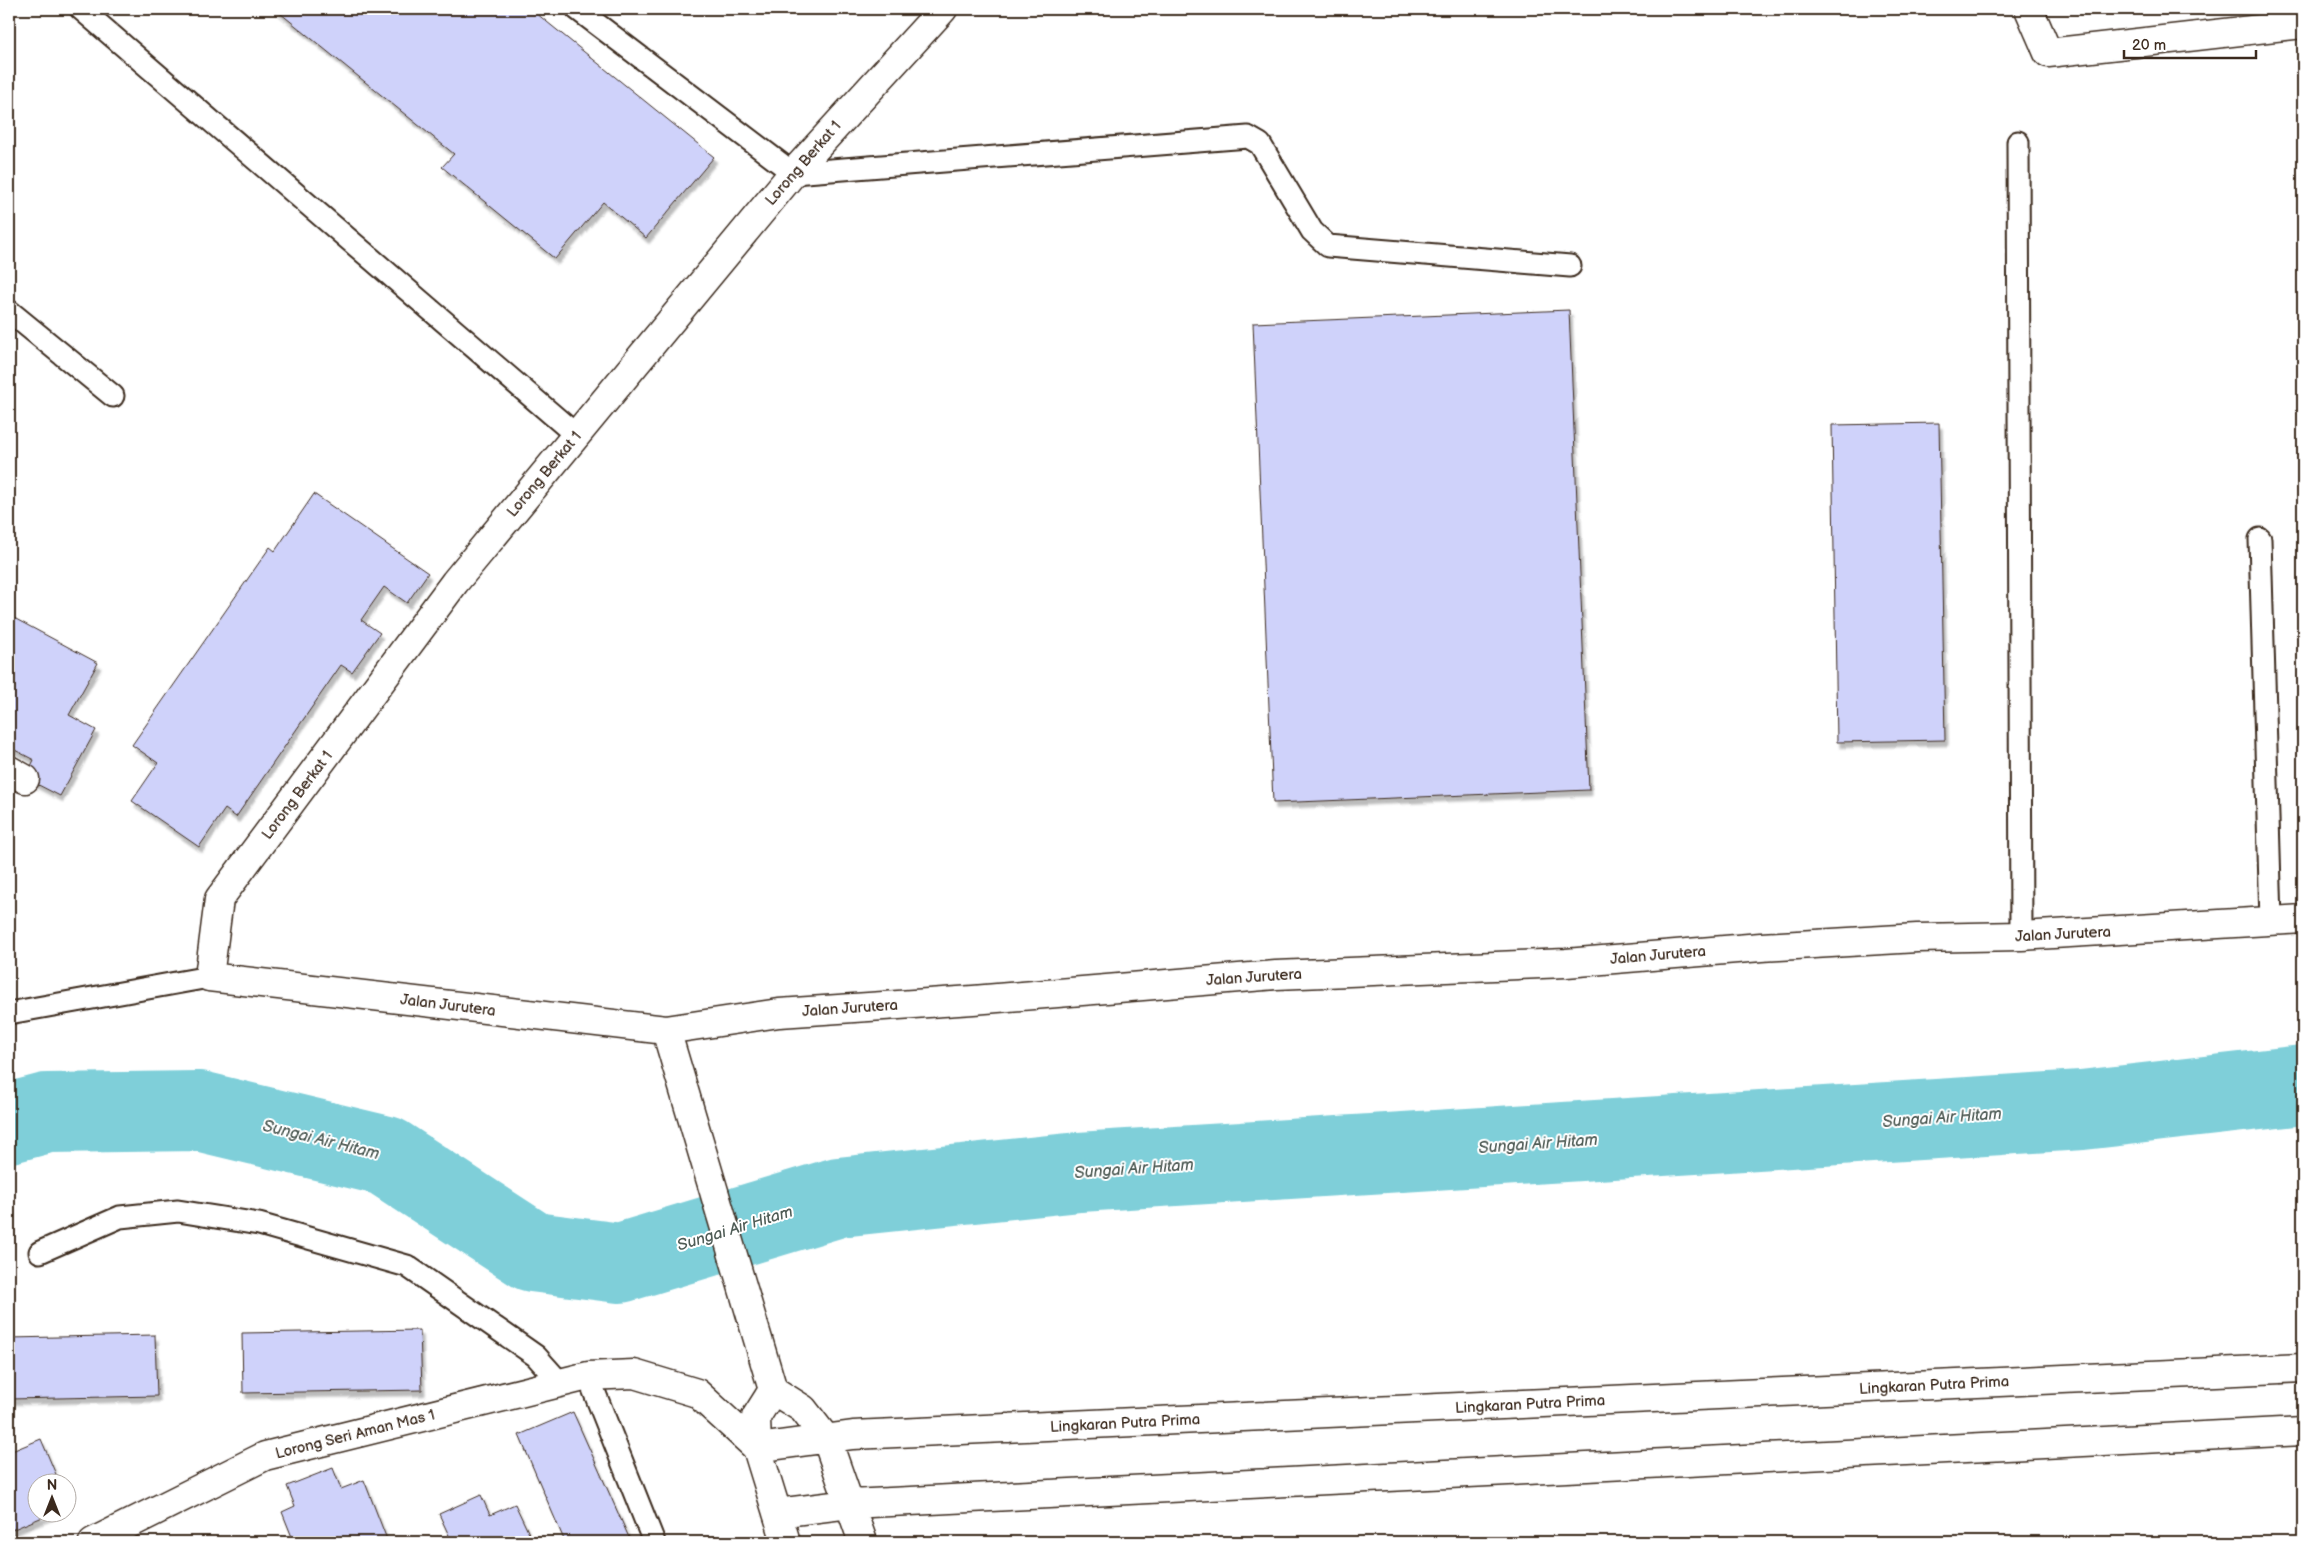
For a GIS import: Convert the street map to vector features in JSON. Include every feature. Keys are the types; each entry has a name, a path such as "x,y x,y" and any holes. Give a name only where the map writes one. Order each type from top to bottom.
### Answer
{"street":[{"name":"Lorong Berkat 1","path":"208,977 219,899 455,582 793,173 943,9"},
{"path":"2029,9 2048,53 2303,24"},
{"name":"Jalan Jurutera","path":"208,977 666,1030 779,1013 982,999 1276,975 1566,963 1761,947 1917,938 2021,936 2303,919"},
{"path":"666,1030 773,1390 803,1409 827,1440 864,1542"},
{"name":"Lingkaran Putra Prima","path":"757,1448 853,1435 2303,1368"},
{"name":"Lorong Seri Aman Mas 1","path":"93,1542 265,1456 562,1384 588,1376 634,1374 697,1393 757,1448"},
{"path":"773,1390 756,1417 757,1448 786,1542"},
{"path":"777,1513 850,1504 2303,1431"}],"lane":[{"path":"81,9 576,435"},
{"path":"578,9 793,173 1248,137 1260,144 1312,231 1328,246 1570,266"},
{"path":"2018,142 2021,936"},
{"path":"9,311 112,396"},
{"path":"2260,539 2271,921"},
{"path":"9,1013 208,977"},
{"path":"40,1252 120,1217 178,1211 259,1224 407,1266 536,1356 562,1384"},
{"path":"588,1376 654,1542"}],"building":[{"path":"275,9 531,9 714,157 646,238 603,202 555,259 442,167 454,154"},
{"path":"1569,310 1589,790 1273,803 1253,323"},
{"path":"1939,423 1945,740 1837,742 1832,425"},
{"path":"314,494 428,573 407,603 384,587 361,620 380,633 352,672 341,665 236,817 225,809 199,847 132,801 158,763 132,745 270,547 275,551"},
{"path":"14,618 98,663 69,715 96,730 60,796 25,778 34,760 9,747 9,627"},
{"path":"420,1330 422,1390 243,1393 242,1333"},
{"path":"155,1335 157,1396 9,1399 9,1338"},
{"path":"573,1412 631,1542 565,1542 519,1435"},
{"path":"41,1439 56,1474 28,1474 28,1523 9,1531 9,1444 12,1451"},
{"path":"333,1468 341,1489 364,1480 388,1542 294,1542 282,1512 295,1506 287,1486"},
{"path":"481,1495 490,1515 515,1504 533,1542 452,1542 439,1514"}],"waterway":[{"name":"Sungai Air Hitam","path":"9,1123 47,1113 199,1111 386,1156 533,1252 620,1263 839,1197 1079,1172 2082,1110 2303,1085"}]}
